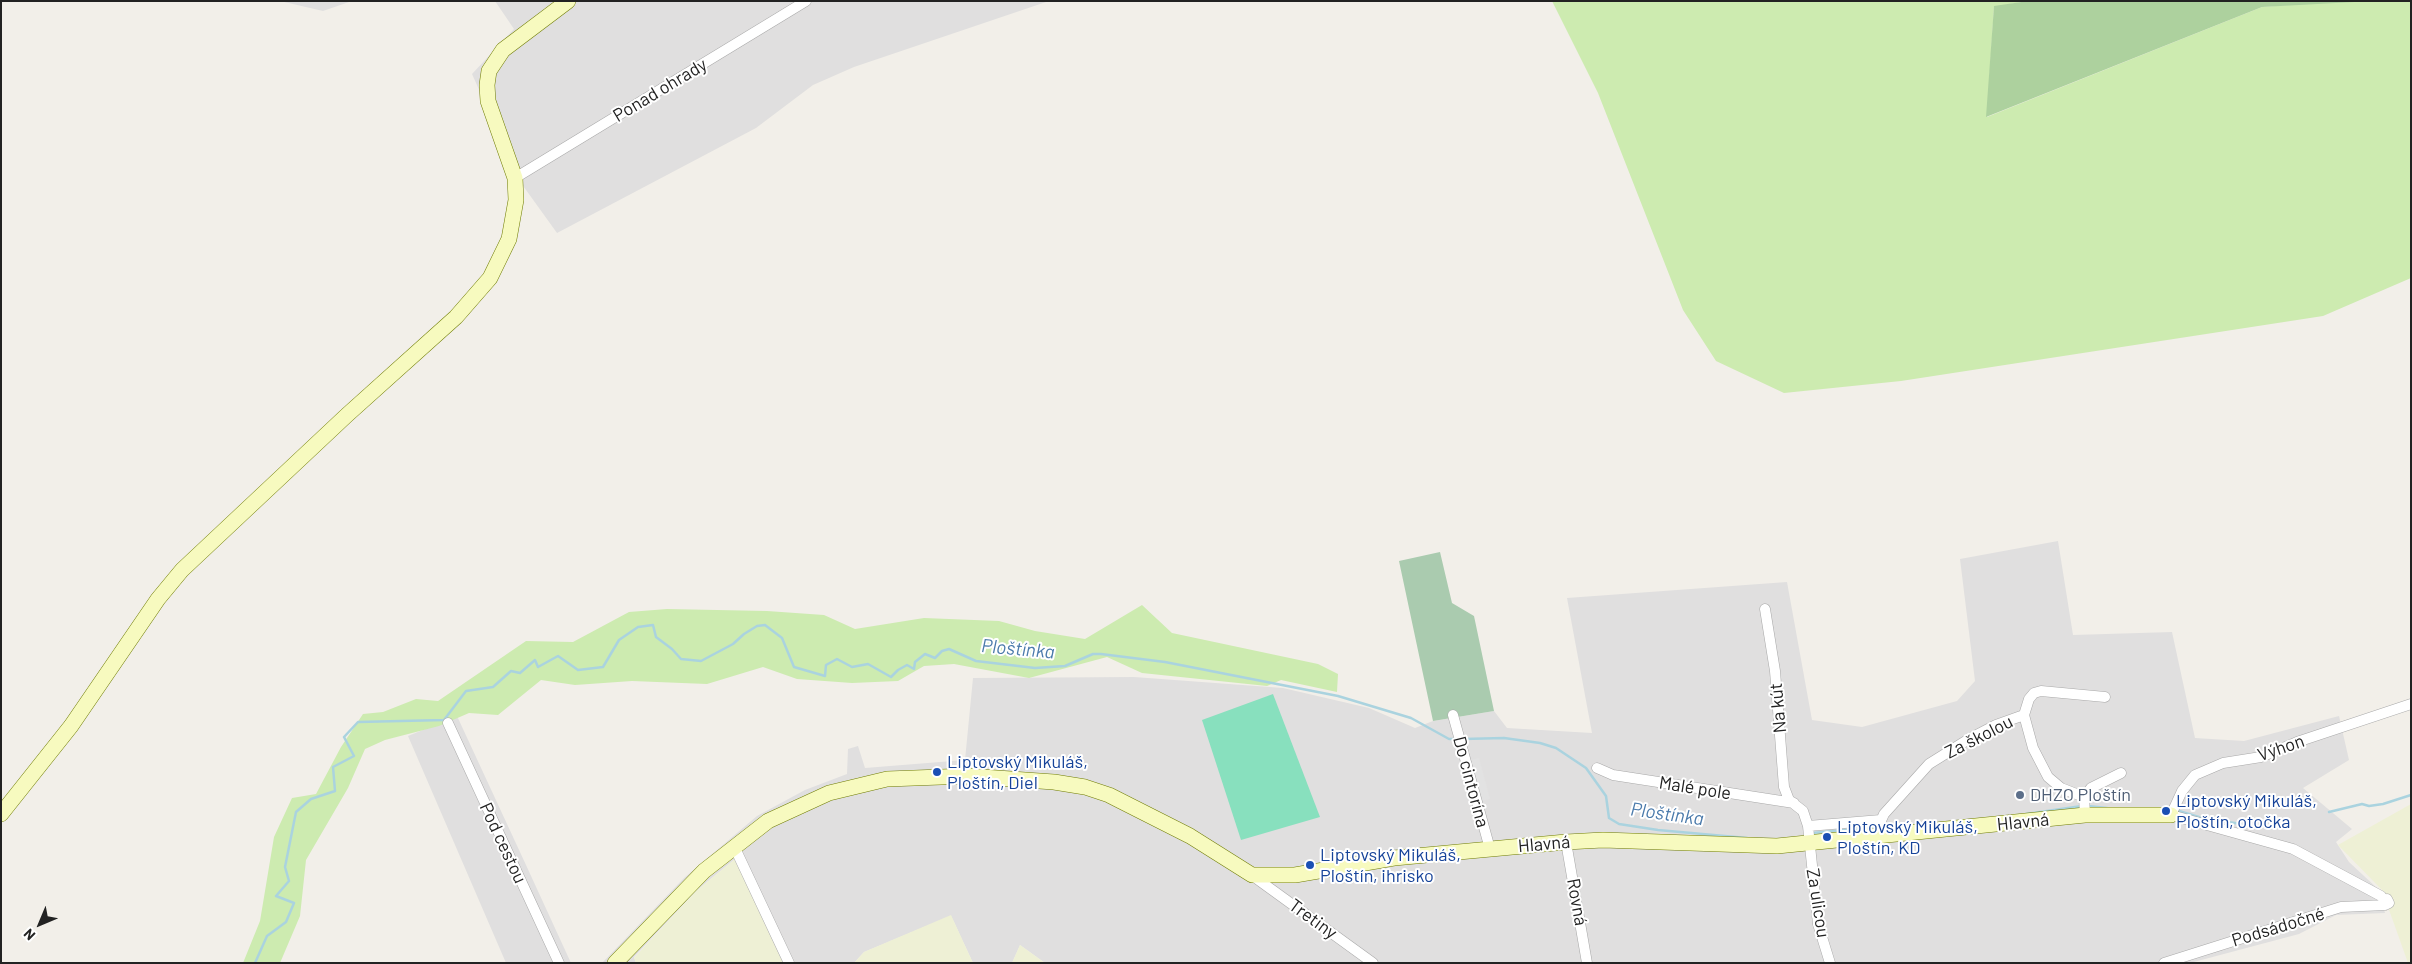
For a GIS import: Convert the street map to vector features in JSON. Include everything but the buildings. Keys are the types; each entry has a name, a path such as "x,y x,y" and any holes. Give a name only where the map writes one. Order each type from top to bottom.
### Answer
{"street":[{"path":"1,814 71,726 158,599 182,570 347,415 444,328 480,292 496,268 509,240 516,210 515,178 488,101 487,85 489,71 503,50 568,1"},
{"name":"Ponad ohrady","path":"515,178 806,1"},
{"name":"Na kút","path":"1765,609 1776,677 1784,787 1786,796 1803,811 1812,836"},
{"name":"Za školou","path":"1881,828 1899,795 1930,764 1975,735 2024,715 2029,699 2034,693 2041,691 2105,697"},
{"name":"Výhon","path":"2166,814 2195,775 2223,763 2260,757 2297,742 2411,704"},
{"name":"Do cintorína","path":"1453,715 1490,849"},
{"path":"2024,715 2033,748 2048,777 2084,807 2091,788 2121,773"},
{"name":"Pod cestou","path":"448,723 559,963"},
{"name":"Malé pole","path":"1597,768 1613,775 1794,803"},
{"path":"615,963 704,871 768,821 802,804 842,789 887,779 968,776 1054,782 1095,790 1190,836 1252,875"},
{"name":"Hlavná","path":"1252,875 1295,875 1394,858 1566,842 1603,840 1777,846 1812,836 2084,807 2166,814"},
{"name":"Podsádočné","path":"2164,963 2341,907 2385,905 2389,903 2384,898 2293,849 2166,814"},
{"path":"1812,836 1881,828"},
{"name":"Za ulicou","path":"1812,836 1818,924 1830,963"},
{"name":"Rovná","path":"1566,842 1587,963"},
{"path":"734,846 789,963"},
{"name":"Tretiny","path":"1252,875 1374,963"}],"shaded area":[{"path":"280,1 352,1 323,11"},
{"path":"495,1 1049,1 854,67 813,85 756,128 557,233 521,183 472,74 514,29"},
{"path":"2058,541 2073,635 2172,632 2195,738 2244,741 2339,716 2349,760 2303,788 2352,829 2336,842 2349,862 2378,889 2385,913 2336,915 2299,934 2190,963 1045,963 1020,945 1012,963 973,963 951,916 864,952 854,963 783,963 735,859 696,891 634,957 636,963 602,963 684,878 757,816 805,790 847,774 848,749 858,746 865,768 965,760 973,678 1134,677 1283,688 1369,708 1415,728 1433,721 1494,711 1507,728 1592,733 1567,598 1787,582 1812,720 1862,727 1957,701 1975,681 1960,559"},
{"path":"457,716 571,963 506,963 408,736"},
{"path":"1479,758 1490,799 1478,802 1467,761"}],"green space":[{"path":"1552,1 2028,1 1994,7 1987,117 2262,7 2342,1 2411,1 2411,278 2323,316 1901,381 1784,393 1716,361 1683,310 1598,93"},
{"path":"2028,1 2373,1 2262,7 1986,117 1994,6"},
{"path":"1440,552 1452,603 1474,616 1494,711 1433,721 1399,561"},
{"path":"1142,605 1172,633 1318,664 1338,674 1337,692 1281,680 1267,686 1142,673 1107,657 1029,678 954,664 924,666 898,681 852,683 797,679 763,667 707,684 632,681 575,685 541,680 498,715 469,713 439,726 385,740 365,749 348,788 306,860 300,916 280,963 243,963 260,921 274,837 292,798 316,794 341,747 363,714 383,712 416,699 438,701 526,641 573,642 629,612 667,609 767,611 824,615 855,629 924,618 999,621 1035,631 1085,639"},
{"path":"1273,694 1320,817 1241,840 1202,720"},
{"path":"2411,804 2411,963 2408,963 2382,890 2338,845"},
{"path":"735,859 783,963 636,963 634,958 696,891"},
{"path":"951,915 973,963 854,963 864,952"},
{"path":"1020,945 1045,963 1012,963"}],"waterway":[{"name":"Ploštínka","path":"255,963 267,936 286,922 294,903 276,896 289,881 285,867 296,812 311,799 335,791 333,767 354,756 344,737 358,722 444,720 466,691 493,687 511,671 520,673 535,660 538,667 558,656 578,670 603,667 619,640 638,627 653,625 656,637 672,649 681,659 701,661 733,644 757,626 765,625 782,638 794,667 825,676 826,665 837,659 852,667 868,664 891,677 907,665 914,669 915,662 925,654 935,658 942,651 949,649 976,661 1035,668 1065,666 1093,654 1165,662 1338,696 1411,718 1449,739 1458,739"},
{"name":"Ploštínka","path":"1463,739 1504,738 1540,743 1556,748 1586,768 1606,796 1609,818 1619,824 1658,830 1747,838"},
{"name":"Ploštínka","path":"2329,812 2362,804 2369,806 2383,804 2411,795"},
{"name":"Ploštínka","path":"2026,814 2082,806"},
{"name":"Ploštínka","path":"2088,806 2107,808"},
{"name":"Ploštínka","path":"2179,811 2202,818 2241,824"},
{"name":"Ploštínka","path":"1884,827 1913,825"},
{"name":"Ploštínka","path":"1812,833 1878,827"}],"place":[{"name":"Liptovský Mikuláš, Ploštín, Diel","path":"937,772"},
{"name":"DHZO Ploštín","path":"2020,795"},
{"name":"Liptovský Mikuláš, Ploštín, otočka","path":"2166,811"},
{"name":"Liptovský Mikuláš, Ploštín, KD","path":"1827,837"},
{"name":"Liptovský Mikuláš, Ploštín, ihrisko","path":"1310,865"}]}
